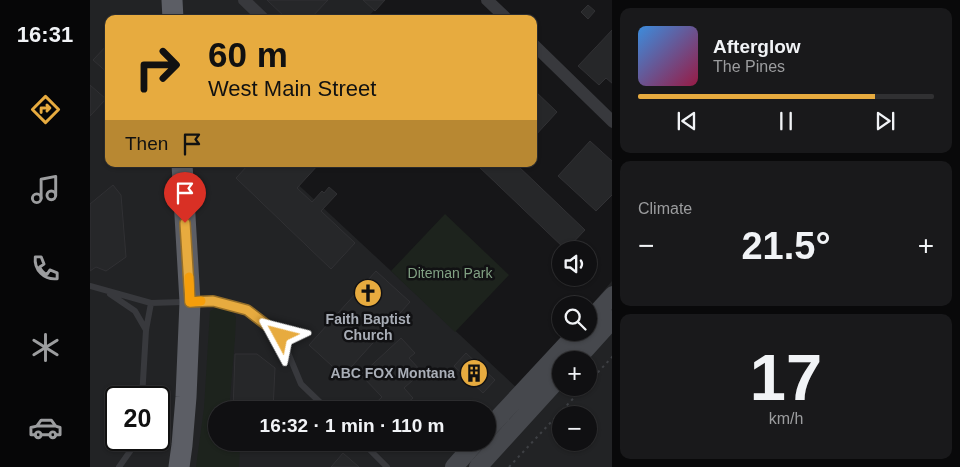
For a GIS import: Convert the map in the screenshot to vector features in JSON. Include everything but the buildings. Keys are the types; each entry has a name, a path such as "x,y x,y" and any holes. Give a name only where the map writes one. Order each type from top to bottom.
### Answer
{"highway":[{"path":"172,0 173,15"},
{"path":"178,467 186,397 190,302 182,167"}],"main road":[{"path":"597,312 612,295"},
{"path":"584,351 612,319"},
{"path":"496,420 570,341"},
{"path":"478,467 552,386"},
{"path":"454,467 468,451"}],"street":[{"path":"244,0 260,15"},
{"path":"488,0 503,15"},
{"path":"537,48 612,122"}],"lane":[{"path":"90,286 151,303 213,301 247,310 281,336 301,384 319,401"},
{"path":"105,291 135,311 146,330"},
{"path":"143,386 146,330 151,303"},
{"path":"119,467 130,451"},
{"path":"371,451 387,467"}],"path":[{"path":"597,373 612,356"},
{"path":"509,467 576,396"}],"shaded area":[{"path":"90,0 384,0 370,15 105,15 105,167 279,167 518,389 560,341 597,341 597,299 612,281 612,467 90,467"}],"green space":[{"name":"Diteman Park","path":"445,214 509,275 455,332 391,271"},
{"path":"216,308 230,309 236,317 235,338 230,401 208,401 208,451 240,451 239,467 196,467 204,408 210,311"}],"slow traffic":[{"path":"189,277 190,302 201,301"}],"place":[{"name":"Faith Baptist Church","path":"368,293"},
{"name":"ABC FOX Montana","path":"474,373"}],"route":[{"path":"185,223 190,302 213,301 247,310 281,336"}]}
